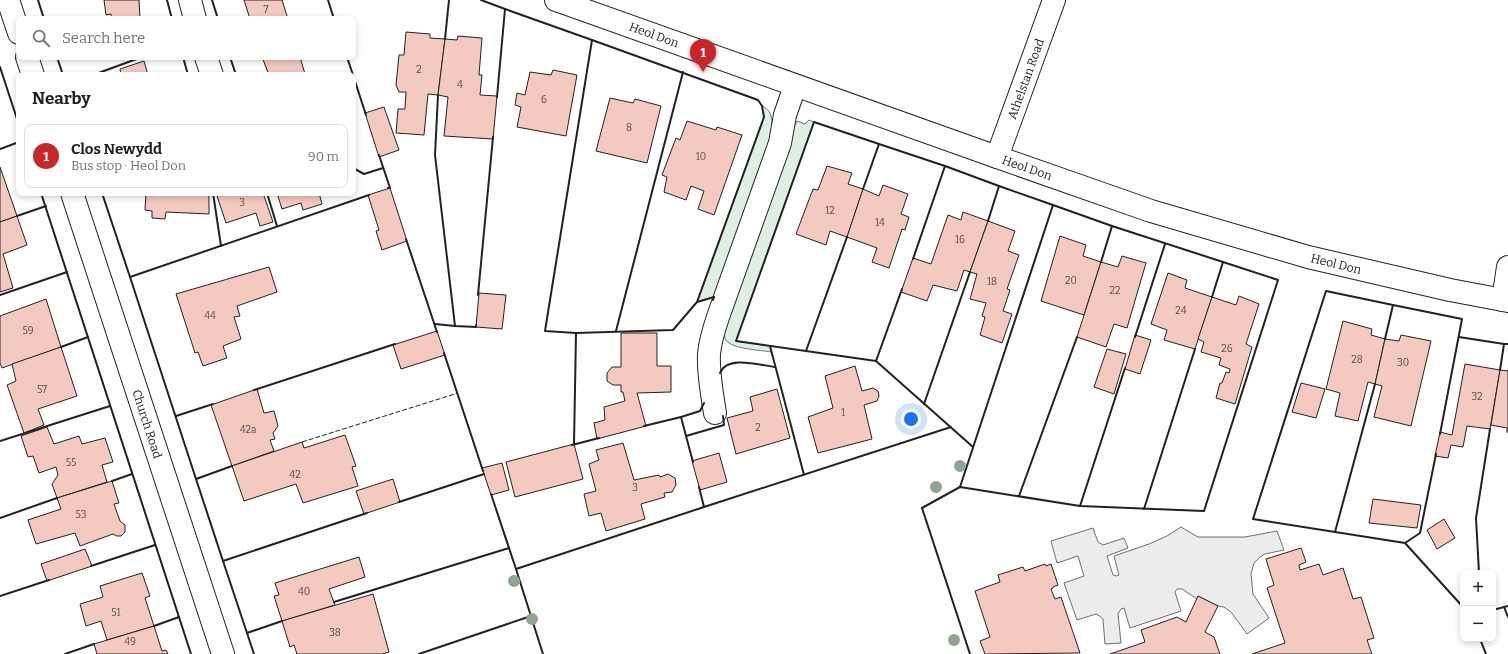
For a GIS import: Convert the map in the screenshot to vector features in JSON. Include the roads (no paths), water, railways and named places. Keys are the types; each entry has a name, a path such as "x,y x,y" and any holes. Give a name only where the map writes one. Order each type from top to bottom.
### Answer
{"street":[{"path":"8,0 16,24"},
{"path":"190,0 194,16"},
{"name":"Heol Don","path":"556,0 997,158 1151,211 1308,257 1390,277 1505,300"},
{"name":"Athelstan Road","path":"997,158 1054,0"},
{"path":"28,60 32,72"},
{"path":"207,60 211,72"},
{"path":"714,413 709,369 709,354 712,337 780,143 785,115 795,86"},
{"name":"Church Road","path":"73,196 223,654"},
{"path":"1505,300 1508,267"}],"place":[{"name":"Clos Newydd","path":"703,72"}]}
